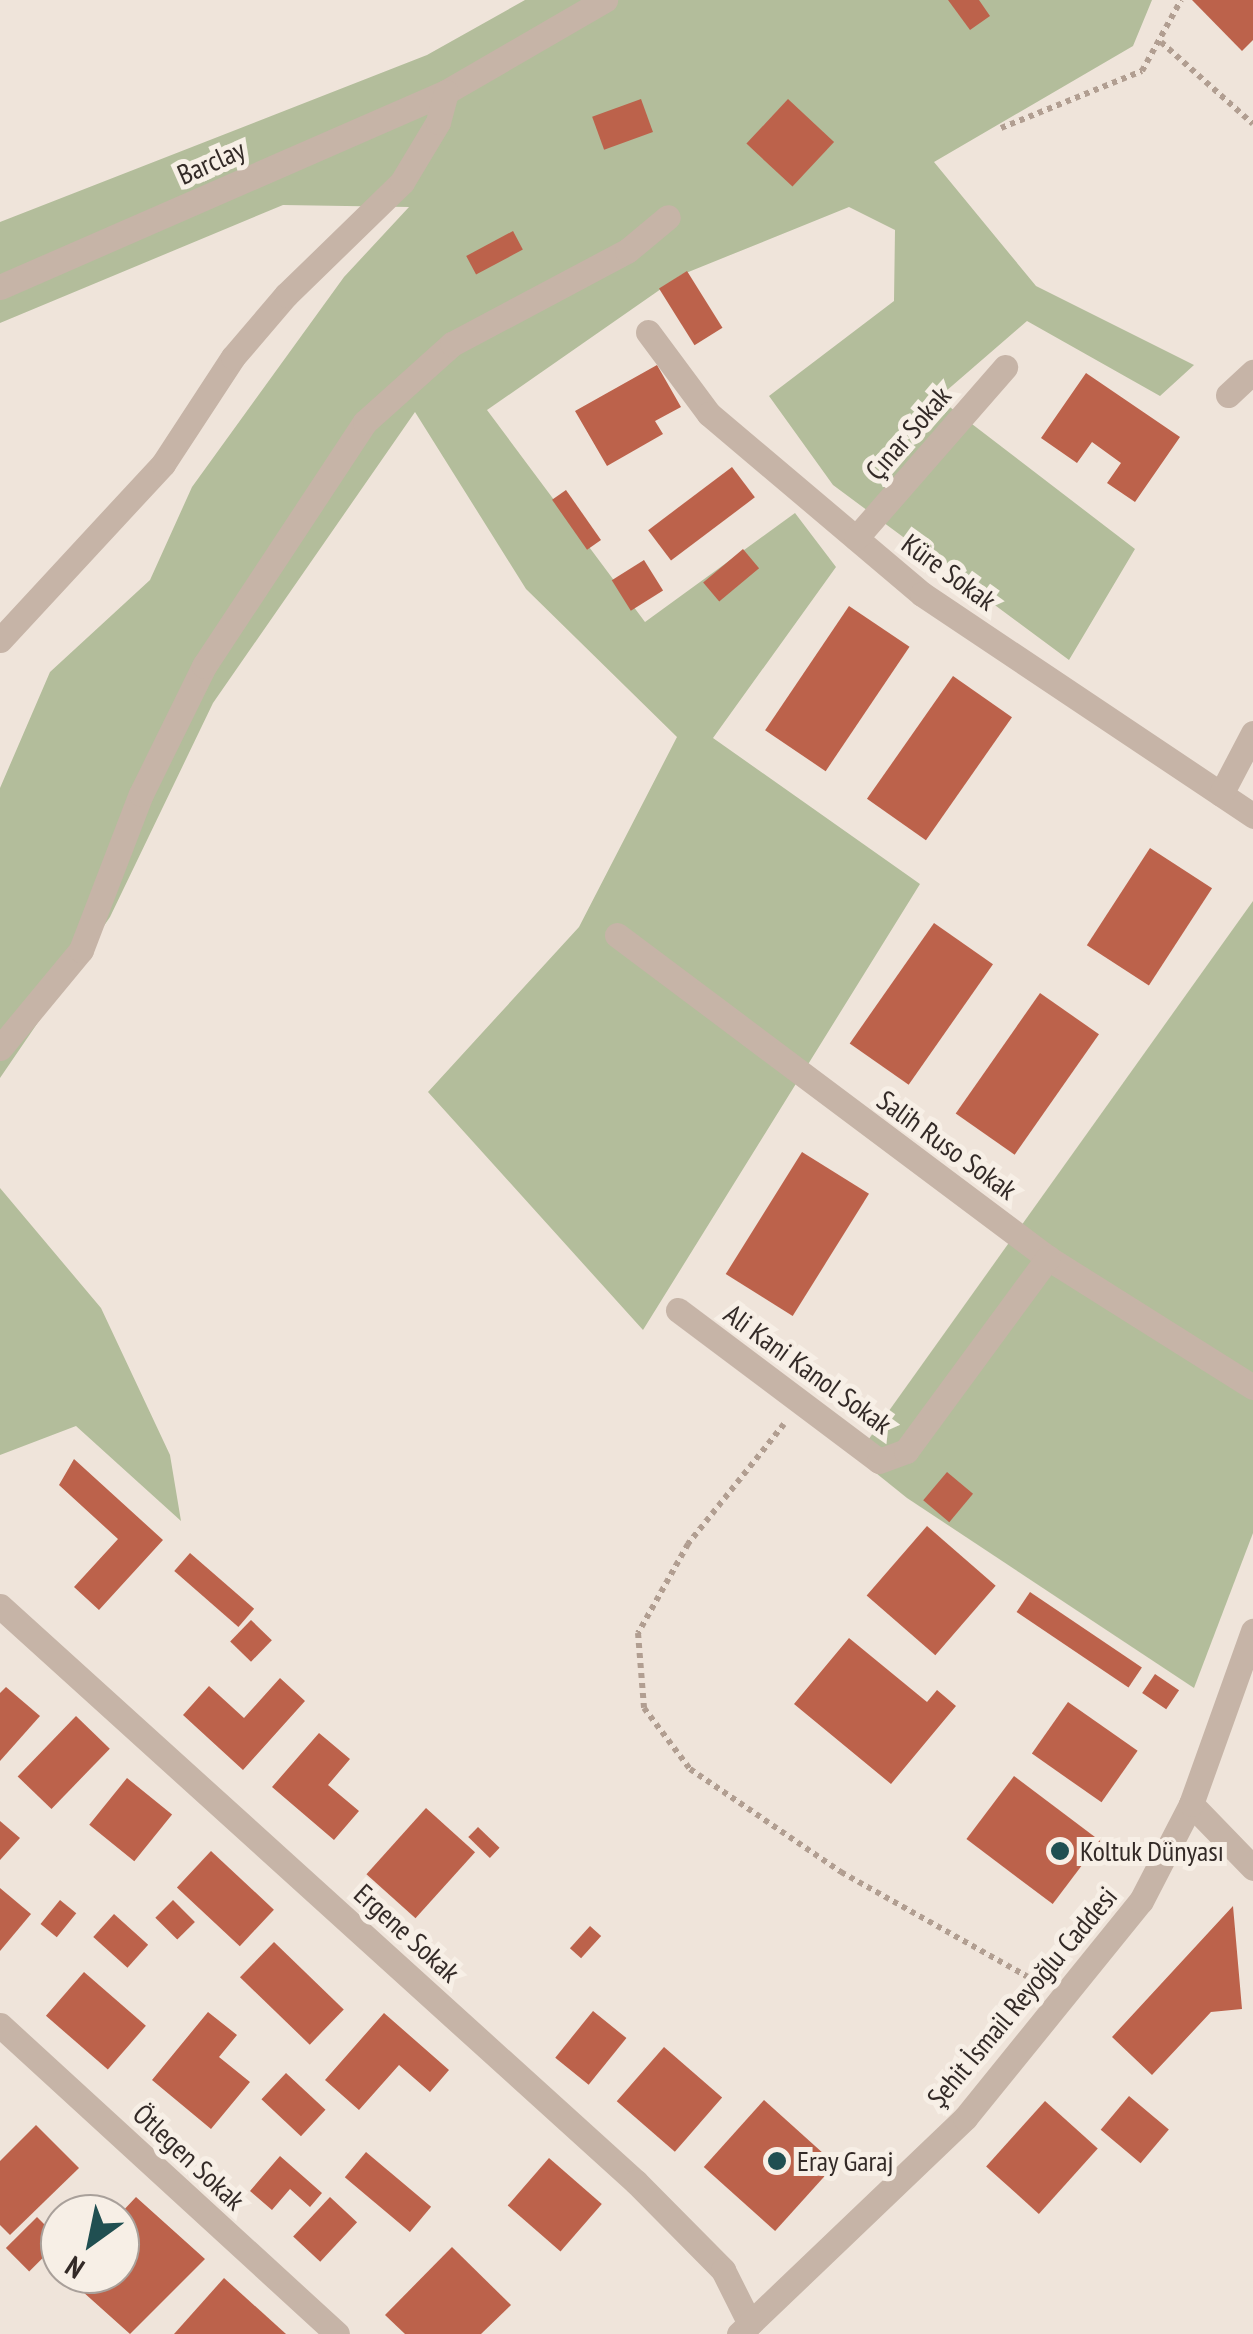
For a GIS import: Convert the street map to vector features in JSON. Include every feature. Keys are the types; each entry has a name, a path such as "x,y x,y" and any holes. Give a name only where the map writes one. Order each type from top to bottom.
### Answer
{"street":[{"name":"Barclay","path":"0,287 446,92 604,0"},
{"path":"0,640 164,464 233,357 286,295 402,182 438,122 446,92"},
{"path":"0,1048 81,950 141,794 204,666 365,422 452,344 627,251 668,217"},
{"name":"Küre Sokak","path":"648,332 709,414 922,594 1253,816"},
{"name":"Çınar Sokak","path":"856,538 1005,367"},
{"path":"1228,396 1253,372"},
{"path":"1221,794 1253,733"},
{"name":"Salih Ruso Sokak","path":"617,935 1048,1258 1253,1386"},
{"name":"Ali Kani Kanol Sokak","path":"678,1310 879,1461 906,1451 1048,1258"},
{"name":"Ergene Sokak","path":"0,1606 636,2182 723,2270 744,2329"},
{"name":"Şehit İsmail Reyoğlu Caddesi","path":"744,2329 964,2118 1142,1901 1191,1804 1253,1632"},
{"path":"1191,1804 1253,1868"},
{"name":"Ötlegen Sokak","path":"0,2025 337,2334"}],"path":[{"path":"1001,128 1142,71 1180,0"},
{"path":"1160,41 1253,124"},
{"path":"800,1404 688,1544 638,1633 644,1708 690,1769 841,1872 1066,1998"}],"green space":[{"path":"525,0 1152,0 1133,46 934,162 1036,286 1194,365 1160,396 1027,321 938,398 1135,549 1069,660 833,485 769,396 894,301 895,230 849,207 681,275 487,410 645,622 795,513 836,567 713,738 920,884 643,1330 428,1092 579,927 677,737 526,589 415,412 213,703 110,917 0,1078 0,788 50,672 150,580 192,487 344,277 409,207 283,205 0,323 0,222 427,55"},
{"path":"1253,901 1253,1533 1194,1688 907,1498 856,1457"},
{"path":"0,1188 101,1308 170,1455 181,1521 76,1426 0,1455"}],"building":[{"path":"948,0 979,0 990,16 970,30"},
{"path":"1192,0 1253,0 1253,40 1242,51"},
{"path":"641,99 653,132 604,150 592,117"},
{"path":"788,99 834,142 792,187 746,144"},
{"path":"513,231 523,250 476,274 466,256"},
{"path":"687,271 723,328 695,345 659,288"},
{"path":"657,365 681,407 655,421 663,434 607,466 575,411"},
{"path":"1086,373 1180,437 1135,502 1107,483 1121,463 1092,442 1077,463 1041,438"},
{"path":"732,467 755,497 671,561 648,530"},
{"path":"566,490 601,540 587,550 552,500"},
{"path":"743,549 759,568 719,602 703,582"},
{"path":"644,560 663,591 631,611 612,580"},
{"path":"849,606 910,647 826,771 765,730"},
{"path":"953,676 1012,717 926,840 867,799"},
{"path":"1150,848 1212,888 1149,986 1087,945"},
{"path":"934,923 993,964 909,1085 850,1043"},
{"path":"1040,993 1099,1034 1015,1155 956,1113"},
{"path":"802,1152 869,1194 793,1316 726,1274"},
{"path":"74,1459 163,1540 99,1610 74,1587 118,1539 59,1485"},
{"path":"947,1472 973,1494 949,1522 923,1500"},
{"path":"927,1526 996,1586 935,1655 867,1595"},
{"path":"190,1553 254,1609 238,1627 174,1571"},
{"path":"1030,1592 1142,1667 1128,1687 1017,1612"},
{"path":"251,1620 272,1640 251,1662 230,1642"},
{"path":"849,1638 927,1702 937,1690 956,1706 891,1784 794,1704"},
{"path":"1155,1674 1179,1690 1166,1709 1142,1693"},
{"path":"280,1678 305,1701 243,1770 183,1715 209,1686 244,1718"},
{"path":"6,1687 40,1716 0,1761 0,1693"},
{"path":"1068,1702 1138,1751 1101,1802 1032,1754"},
{"path":"76,1716 110,1749 51,1809 18,1776"},
{"path":"319,1733 350,1759 328,1785 359,1811 334,1840 272,1787"},
{"path":"1014,1776 1100,1841 1053,1904 966,1839"},
{"path":"127,1778 172,1815 134,1861 89,1825"},
{"path":"426,1808 475,1852 415,1918 366,1874"},
{"path":"0,1821 20,1838 0,1860"},
{"path":"478,1827 500,1848 490,1858 468,1837"},
{"path":"211,1851 274,1910 240,1946 177,1888"},
{"path":"0,1888 31,1914 0,1951"},
{"path":"60,1900 76,1913 57,1937 40,1924"},
{"path":"173,1900 195,1922 177,1940 155,1918"},
{"path":"1233,1906 1242,2009 1211,2012 1152,2075 1112,2037"},
{"path":"114,1914 148,1945 127,1968 93,1937"},
{"path":"590,1926 601,1936 581,1958 570,1948"},
{"path":"274,1942 344,2009 310,2045 240,1977"},
{"path":"84,1972 146,2026 108,2070 46,2016"},
{"path":"593,2011 626,2038 589,2085 555,2058"},
{"path":"208,2012 237,2035 219,2057 250,2082 211,2129 152,2080"},
{"path":"384,2013 449,2070 430,2092 399,2065 359,2110 325,2080"},
{"path":"664,2047 722,2098 675,2152 617,2101"},
{"path":"286,2073 325,2110 301,2136 261,2099"},
{"path":"1129,2096 1169,2129 1141,2163 1101,2130"},
{"path":"764,2100 835,2164 775,2231 704,2167"},
{"path":"1045,2101 1098,2149 1039,2214 986,2166"},
{"path":"36,2125 79,2168 52,2194 40,2194 40,2206 10,2235 0,2225 0,2161"},
{"path":"366,2152 431,2207 410,2232 345,2177"},
{"path":"280,2156 322,2193 310,2207 290,2189 272,2210 250,2191"},
{"path":"549,2158 602,2204 560,2251 508,2206"},
{"path":"330,2197 357,2222 320,2262 293,2236"},
{"path":"140,2201 205,2259 130,2334 85,2294 140,2294"},
{"path":"37,2217 40,2220 40,2261 29,2271 6,2248"},
{"path":"452,2247 511,2305 481,2334 405,2334 385,2315"},
{"path":"224,2278 286,2334 174,2334"}],"place":[{"name":"Koltuk Dünyası","path":"1060,1851"},
{"name":"Eray Garaj","path":"777,2161"}]}
